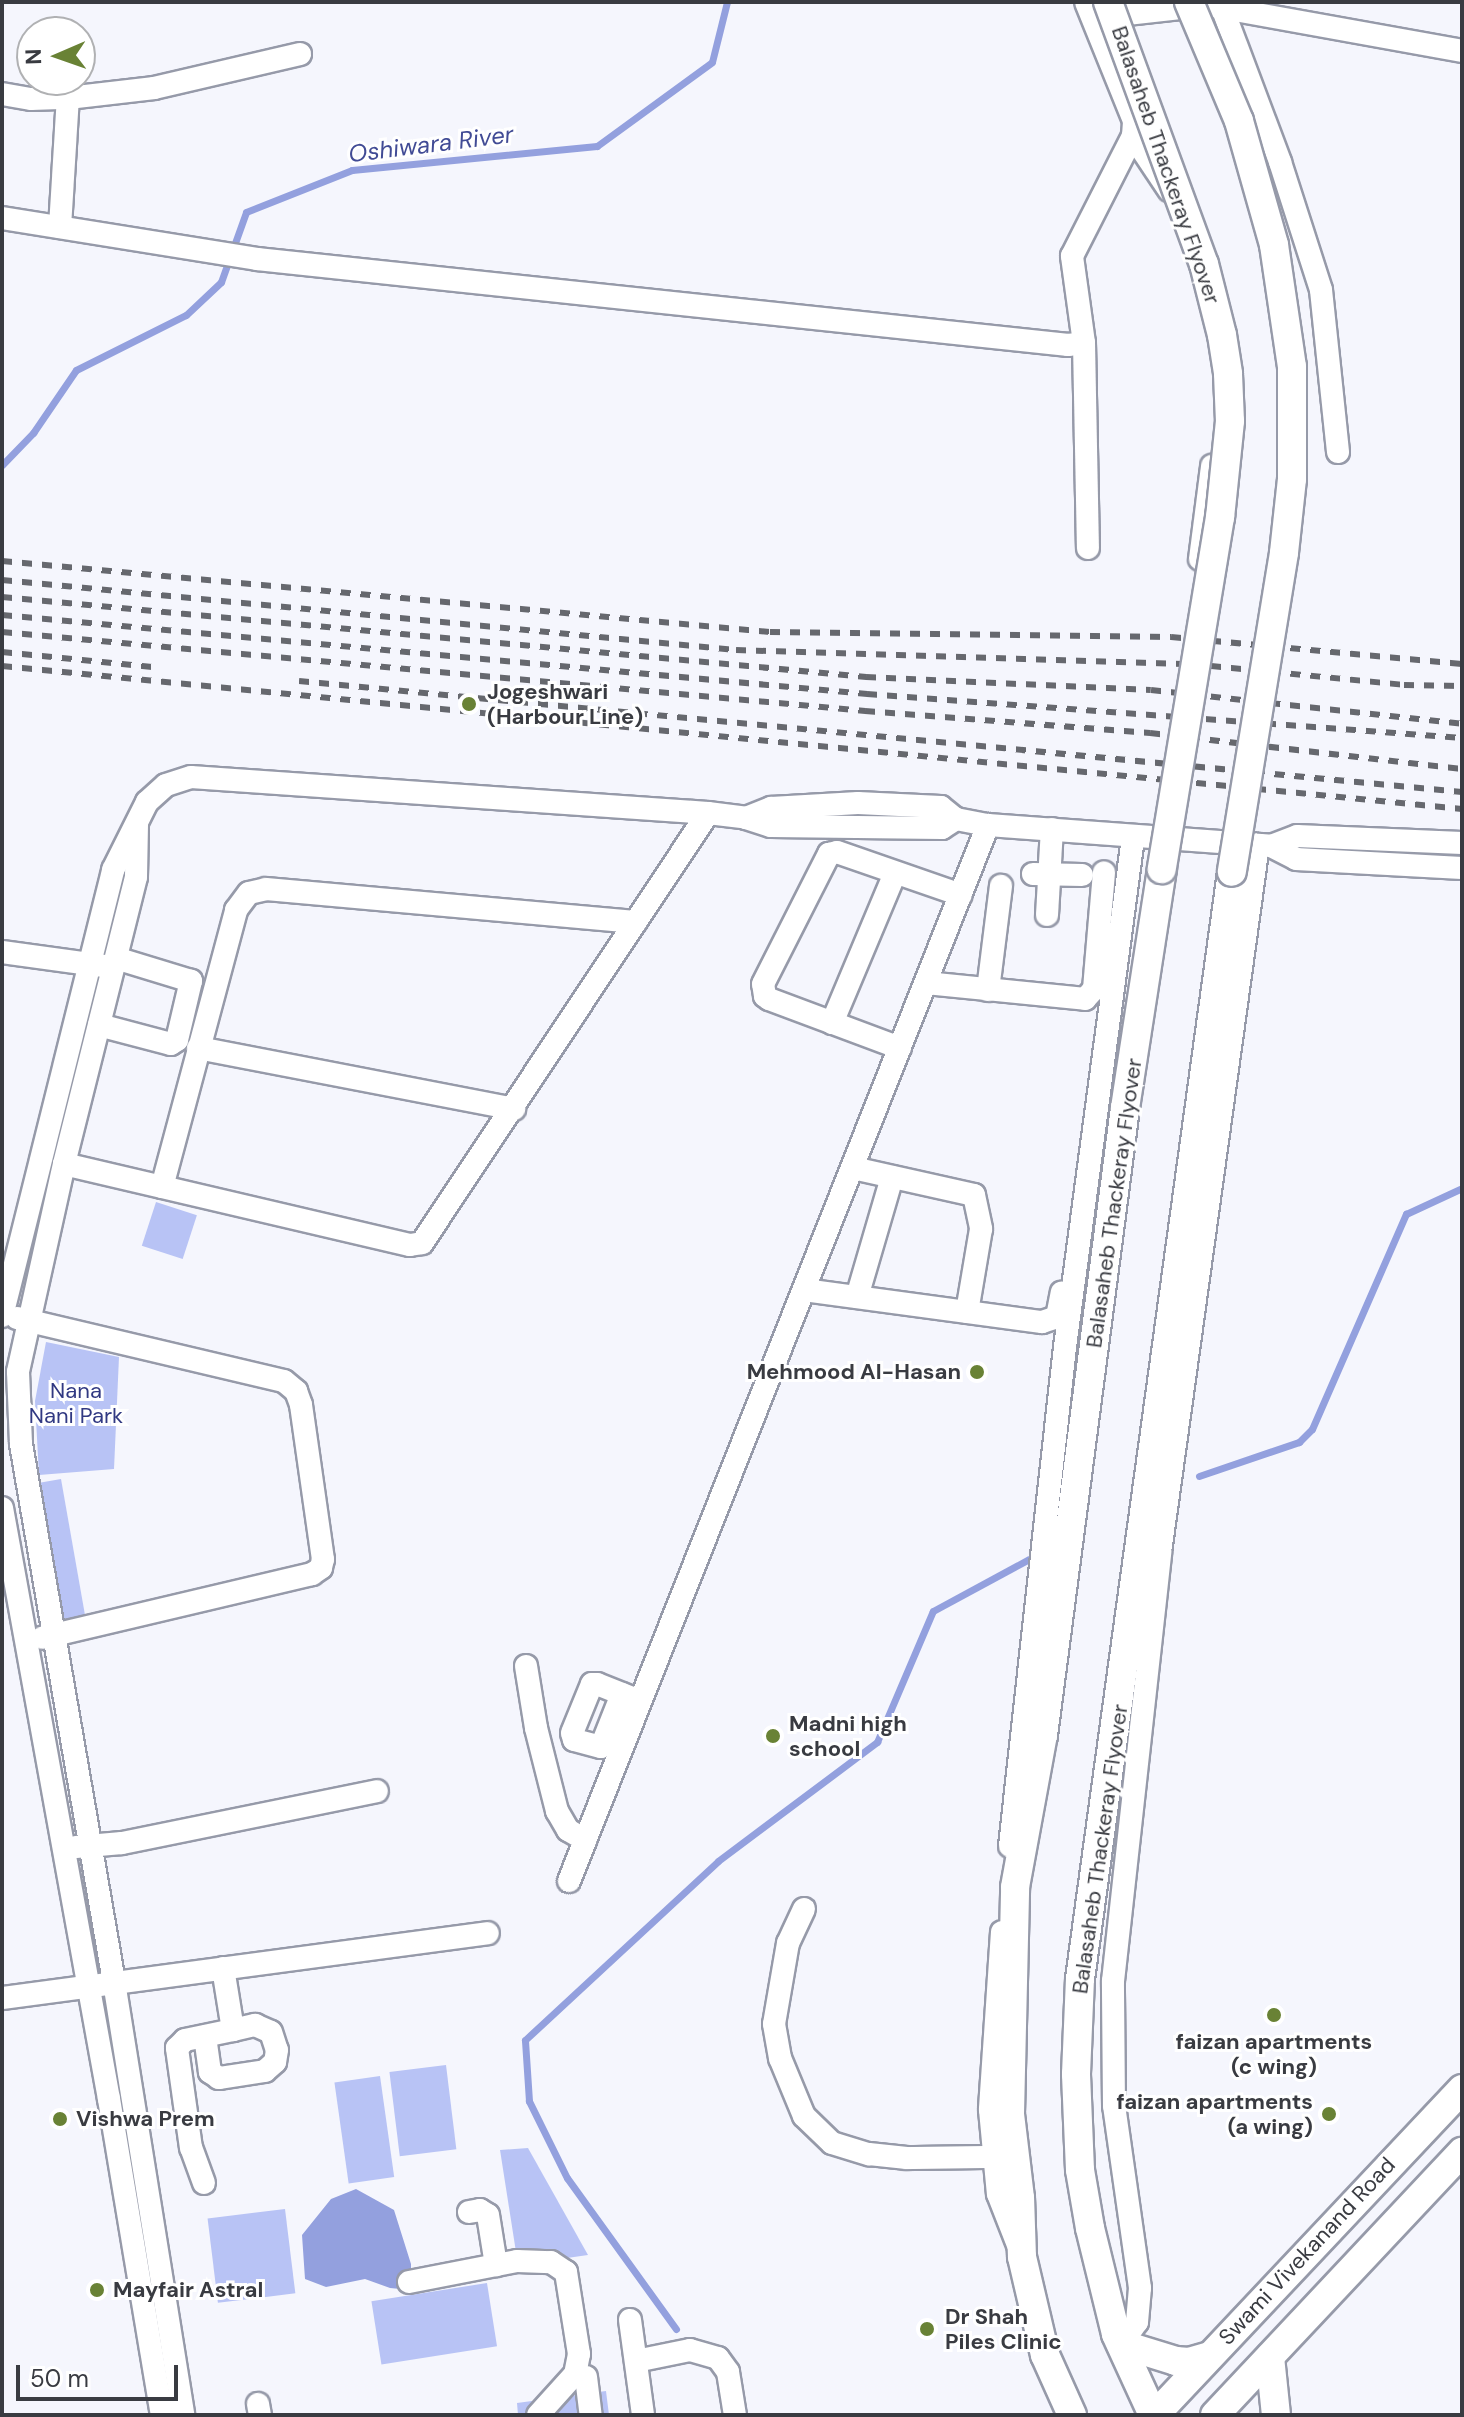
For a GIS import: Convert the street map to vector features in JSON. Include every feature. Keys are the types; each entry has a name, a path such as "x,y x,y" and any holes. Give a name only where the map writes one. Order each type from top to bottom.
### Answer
{"main road":[{"name":"Balasaheb Thackeray Flyover","path":"1154,2415 1121,2344 1095,2260 1080,2170 1076,2074 1080,1979 1232,872 1286,538 1292,479 1292,367 1274,245 1239,121 1189,2"},
{"name":"Balasaheb Thackeray Flyover","path":"1069,2413 1045,2355 1022,2257 1020,2198 1010,2114 1015,1887 1043,1735 1123,1124 1220,517 1230,421 1222,335 1204,264 1096,7"},
{"name":"Swami Vivekanand Road","path":"1154,2415 1462,2089"},
{"name":"Swami Vivekanand Road","path":"1215,2415 1462,2152"},
{"path":"1121,2344 1176,2361 1189,2362 1207,2357"},
{"path":"1270,2357 1276,2415"}],"street":[{"path":"1221,5 1280,162 1321,290 1338,452"},
{"path":"1088,548 1084,343 1072,256 1133,136 1134,121 1096,7 1221,5 1263,8 1462,51"},
{"path":"2,94 31,99 68,98 154,88 300,54"},
{"path":"60,227 68,98"},
{"path":"1133,136 1170,191 1201,297 1219,400 1200,560"},
{"path":"2,218 257,259 1068,345 1084,343"},
{"path":"25,1642 312,1574 321,1568 323,1559 301,1405 296,1391 284,1381 2,1315 113,870 156,791 191,777 708,813 746,818 771,826 942,828 956,819 988,825 1133,838 1265,845 1297,836 1462,843"},
{"path":"64,1164 410,1245 422,1243 708,813"},
{"path":"137,824 136,877 64,1164 18,1372 21,1444 114,1982 162,2415"},
{"path":"569,1881 631,1697 804,1290 988,825"},
{"path":"1047,915 1041,874 1052,829"},
{"path":"1022,2257 998,2194 992,2157 990,2110 997,1988 1065,1347 1133,838"},
{"path":"1435,866 1437,841"},
{"path":"1265,845 1296,859 1462,868"},
{"path":"1121,2344 1137,2322 1140,2288 1114,2106 1113,1981 1160,1552 1265,845"},
{"path":"900,1048 769,999 765,996 763,984 829,854 837,852 961,895"},
{"path":"832,1023 895,873"},
{"path":"926,983 1079,1000 1090,995 1093,874 1041,874"},
{"path":"988,990 1001,886"},
{"path":"162,1187 236,910 249,893 266,889 636,922"},
{"path":"2,952 115,963 191,981 177,1040 171,1044 99,1025"},
{"path":"198,1048 514,1109"},
{"path":"853,1168 974,1195 981,1229 967,1312"},
{"path":"857,1297 892,1177"},
{"path":"804,1290 1042,1322 1057,1317 1072,1207"},
{"path":"2,1508 89,1987 183,2415"},
{"path":"9,1551 39,1545"},
{"path":"526,1666 536,1728 557,1811 568,1830 585,1840"},
{"path":"65,1848 122,1843 377,1791"},
{"path":"72,1889 98,1885"},
{"path":"804,1909 788,1943 774,2024 780,2058 804,2116 832,2143 869,2154 907,2158 992,2157"},
{"path":"2,1998 488,1933"},
{"path":"223,1968 233,2030"},
{"path":"204,2183 191,2148 177,2048 181,2042 205,2036 255,2025 271,2032 277,2050 271,2068 223,2079 214,2076 205,2036"},
{"path":"469,2212 485,2211 481,2236 496,2265"},
{"path":"409,2282 517,2261 551,2262 566,2272 579,2354 575,2374 559,2404 538,2415"},
{"path":"630,2320 643,2415"},
{"path":"636,2361 690,2350 703,2351 718,2358 728,2372 735,2415"},
{"path":"586,2377 591,2415"}],"green space":[{"path":"156,1202 197,1215 183,1259 142,1246"},
{"name":"Nana Nani Park","path":"46,1342 119,1357 114,1469 39,1475 35,1401"},
{"path":"61,1479 86,1620 44,1627 20,1486"},
{"path":"446,2065 456,2149 400,2156 389,2072"},
{"path":"380,2076 394,2177 349,2183 334,2082"},
{"path":"528,2148 588,2255 518,2265 500,2150"},
{"path":"285,2209 295,2293 218,2303 208,2219"},
{"path":"487,2283 497,2346 381,2365 371,2301"},
{"path":"606,2391 609,2415 518,2415 517,2403"}],"shaded area":[{"path":"356,2189 394,2210 411,2264 411,2290 390,2288 365,2279 326,2287 305,2279 302,2235 331,2199"}],"waterway":[{"name":"Oshiwara River","path":"2,465 33,433 76,370 186,315 221,282 246,212 352,170 597,146 712,62 727,2"},
{"path":"1199,1476 1299,1442 1312,1429 1406,1214 1462,1188"},
{"path":"676,2329 567,2178 529,2101 525,2040 718,1861 877,1742 933,1611 1029,1559"}],"railway":[{"path":"2,561 770,632 1171,637 1462,664"},
{"path":"2,580 736,650 1191,664 1404,685 1462,686"},
{"path":"2,597 866,677 1151,690 1462,724"},
{"path":"2,615 867,694 1462,738"},
{"path":"2,632 865,711 1150,733 1462,769"},
{"path":"2,652 152,667"},
{"path":"2,666 1462,809"},
{"path":"299,681 1462,792"}],"place":[{"name":"Jogeshwari (Harbour Line)","path":"469,704"},
{"name":"Mehmood Al-Hasan","path":"977,1372"},
{"name":"Madni high school","path":"773,1736"},
{"name":"faizan apartments (c wing)","path":"1274,2015"},
{"name":"faizan apartments (a wing)","path":"1329,2114"},
{"name":"Vishwa Prem","path":"60,2119"},
{"name":"Mayfair Astral","path":"97,2290"},
{"name":"Dr Shah Piles Clinic","path":"927,2329"}]}
